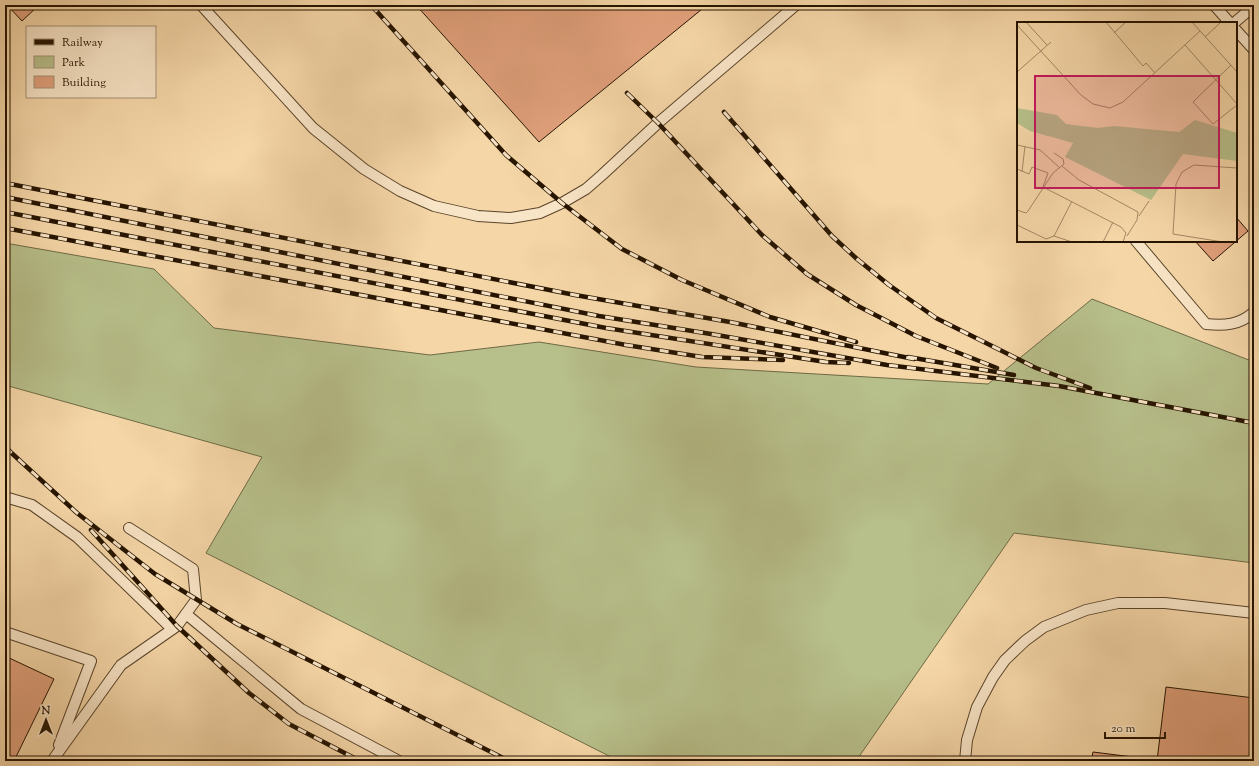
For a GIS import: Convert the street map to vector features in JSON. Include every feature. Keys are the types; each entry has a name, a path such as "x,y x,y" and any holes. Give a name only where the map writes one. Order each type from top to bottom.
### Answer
{"lane":[{"path":"201,5 313,128 364,169 400,192 434,206 478,216 512,218 540,213 586,189 658,123 796,5"},
{"path":"1214,5 1229,22"},
{"path":"1235,22 1254,6"},
{"path":"1237,31 1254,50"},
{"path":"1137,242 1206,324 1233,324 1254,312"},
{"path":"5,497 32,505 76,537 172,629"},
{"path":"55,760 121,665 177,626 196,600 194,569 129,528"},
{"path":"965,761 967,740 977,707 993,677 1005,660 1025,640 1044,627 1086,610 1118,603 1164,603 1254,613"},
{"path":"186,614 301,709 399,761"},
{"path":"5,632 91,661 55,760"}],"green space":[{"path":"5,243 154,269 214,328 430,355 539,342 696,367 988,384 1092,299 1254,362 1254,563 1014,533 856,761 619,761 206,553 262,457 5,385"}],"building":[{"path":"7,5 39,5 22,21"},
{"path":"416,5 707,5 539,142"},
{"path":"1237,218 1248,231 1237,240"},
{"path":"1196,242 1235,242 1213,261"},
{"path":"5,656 54,679 14,761 5,761"},
{"path":"1166,687 1254,698 1254,761 1157,761"},
{"path":"1093,752 1157,760 1157,761 1091,761"}],"railway":[{"path":"371,5 506,155 562,203 622,249 682,280 770,317 856,342"},
{"path":"627,93 658,123 762,235 807,274 856,305 916,336 997,368"},
{"path":"724,112 832,236 889,285 936,318 1036,368 1090,388"},
{"path":"5,183 575,295 730,322 914,359"},
{"path":"5,197 599,316 887,365 1059,386 1254,423"},
{"path":"5,212 606,328 826,362 849,363"},
{"path":"5,228 626,345 702,357 783,360"},
{"path":"908,357 1014,375"},
{"path":"5,447 77,513 155,574 237,624 509,761"},
{"path":"91,530 177,626 249,693 289,724 360,761"}]}
